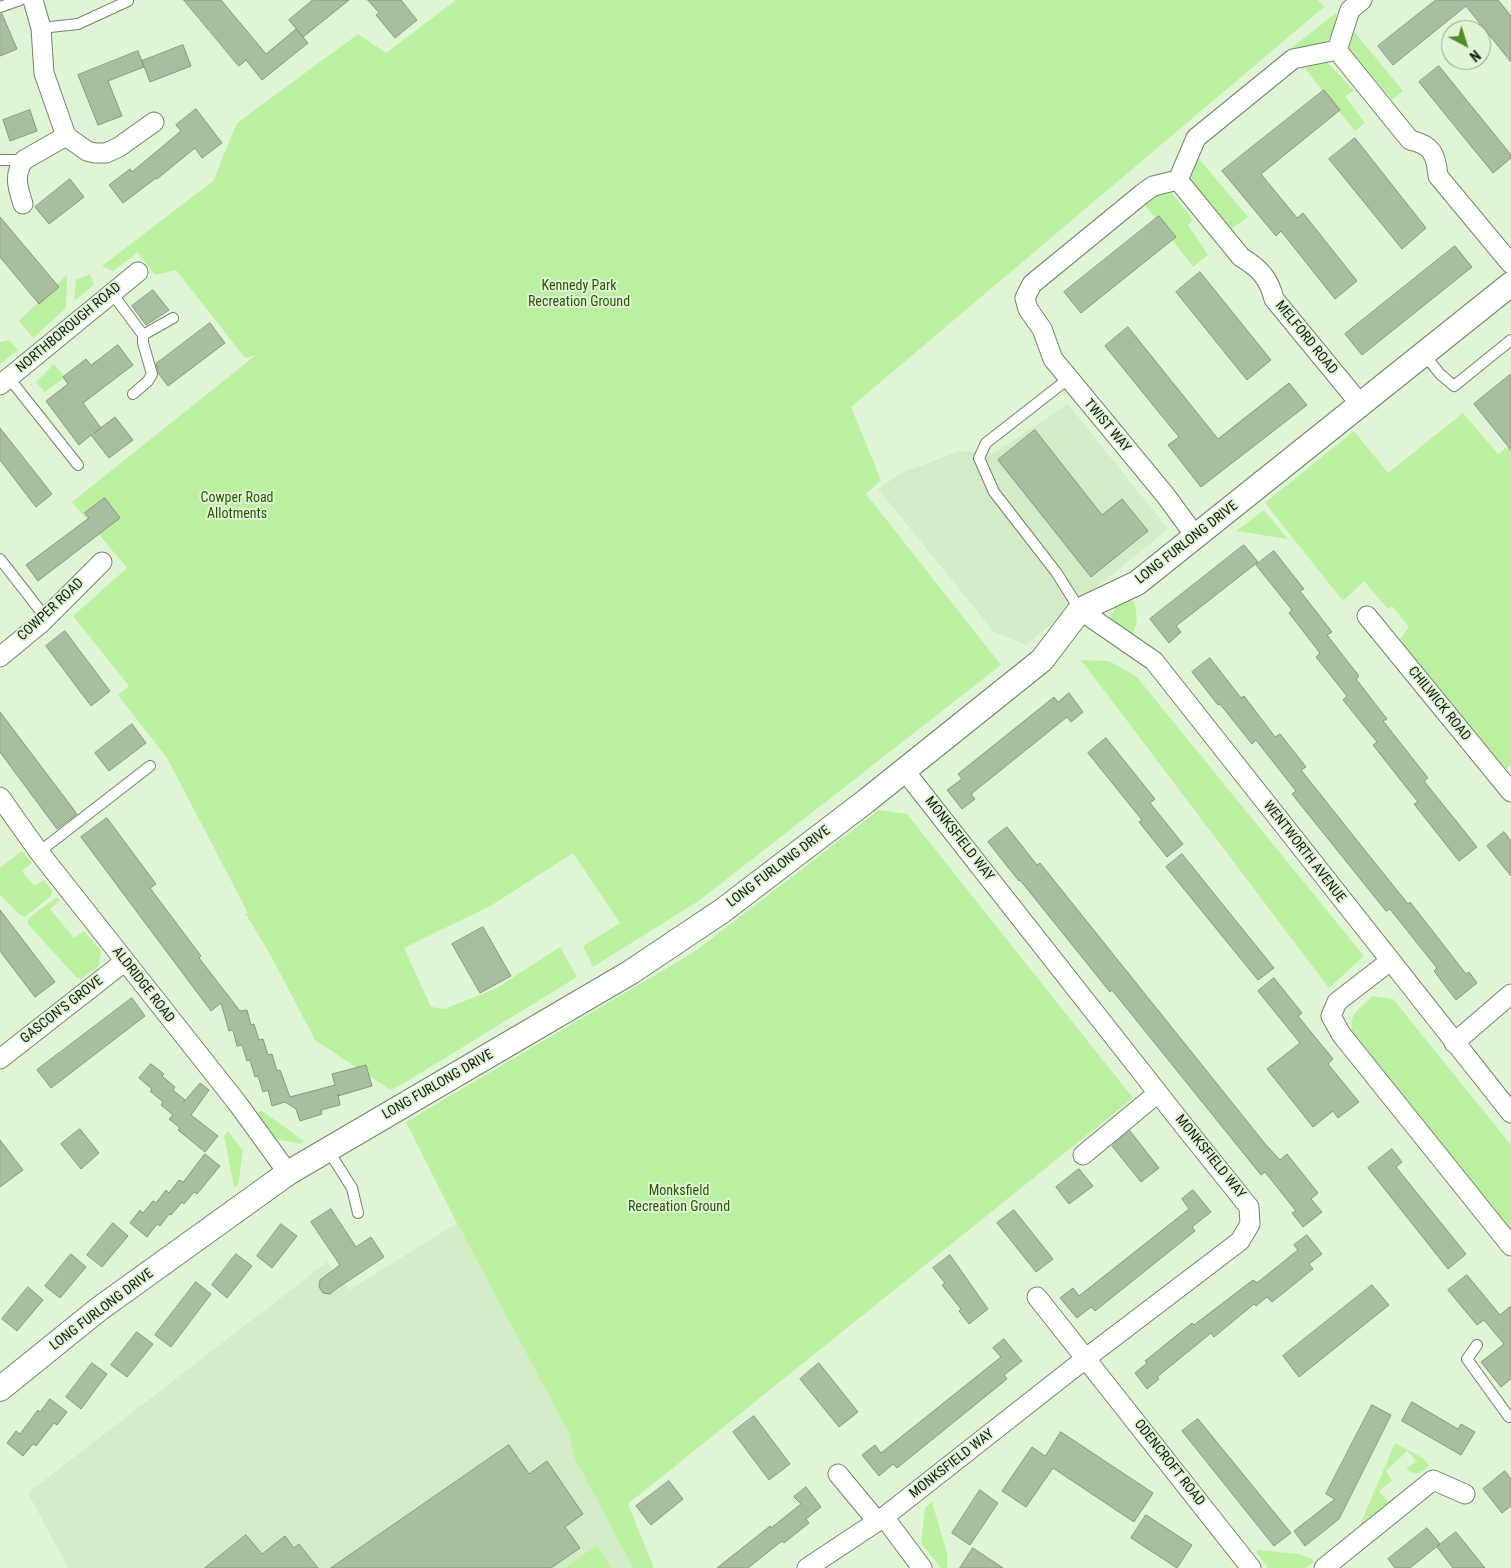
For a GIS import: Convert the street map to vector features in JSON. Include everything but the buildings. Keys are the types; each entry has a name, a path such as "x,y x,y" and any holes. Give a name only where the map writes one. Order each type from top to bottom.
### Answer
{"street":[{"path":"33,0 40,28 44,73 66,136 87,151 106,153 119,147 154,122"},
{"path":"1337,50 1351,3"},
{"path":"1178,180 1196,138 1293,59 1337,50"},
{"path":"1337,50 1410,140 1424,143 1436,158 1438,176 1511,264"},
{"path":"23,204 16,182 19,166 24,160 66,136"},
{"name":"TWIST WAY","path":"1178,180 1153,186 1142,194 1032,284 1025,298 1028,309 1042,330 1052,359 1166,496 1196,536"},
{"name":"MELFORD ROAD","path":"1178,180 1241,257 1254,265 1270,284 1274,299 1361,405"},
{"name":"NORTHBOROUGH ROAD","path":"5,382 138,272"},
{"name":"LONG FURLONG DRIVE","path":"0,1389 99,1309 288,1173 631,972 722,911 1042,660 1080,610 1137,583 1511,284"},
{"name":"COWPER ROAD","path":"0,657 46,618 102,562"},
{"name":"WENTWORTH AVENUE","path":"1080,610 1154,661 1511,1113"},
{"name":"CHILWICK ROAD","path":"1367,616 1511,792"},
{"name":"MONKSFIELD WAY","path":"807,1568 881,1519 1240,1241 1250,1224 1249,1206 904,770"},
{"name":"ALDRIDGE ROAD","path":"0,797 39,852 238,1104 288,1173"},
{"path":"1390,961 1336,1002 1331,1016 1341,1034 1511,1246"},
{"name":"GASCON'S GROVE","path":"0,1059 124,962"},
{"path":"1454,1043 1511,994"},
{"path":"1083,1155 1158,1093"},
{"name":"ODENCROFT ROAD","path":"1037,1297 1251,1568"},
{"path":"838,1474 881,1519 922,1568"},
{"path":"1324,1568 1433,1480 1465,1494"}],"lane":[{"path":"0,7 20,0"},
{"path":"40,28 78,24 128,1"},
{"path":"0,160 24,160"},
{"path":"112,292 143,335 142,343 152,374 148,381 132,394"},
{"path":"143,335 173,318"},
{"path":"1424,354 1440,374 1454,386 1511,340"},
{"path":"1068,379 986,443 979,458 994,492 1056,572 1080,610"},
{"path":"5,382 78,465"},
{"path":"0,559 46,618"},
{"path":"39,852 150,766"},
{"path":"328,1150 352,1188 358,1213"},
{"path":"1477,1345 1467,1359 1509,1417 1511,1416"}],"shaded area":[{"path":"1068,404 1168,529 1026,645 994,632 878,489 901,473 960,451 994,453"},
{"path":"457,1223 570,1433 574,1457 633,1568 68,1568 28,1493 327,1262 349,1290"}],"green space":[{"name":"Kennedy Park Recreation Ground","path":"456,0 1318,0 1324,7 851,407 881,480 866,494 1001,665 700,900 593,967 583,946 620,923 573,853 492,905 404,948 431,1007 444,1009 495,989 560,947 577,977 391,1090 315,1040 270,954 245,913 248,913 167,758 118,695 129,686 73,616 127,568 72,502 256,355 245,358 176,270 155,275 135,249 137,253 113,271 102,266 213,181 237,123 358,34 386,53"},
{"path":"1336,13 1333,32 1324,44 1309,49 1290,49"},
{"path":"1352,29 1403,91 1392,100 1368,71 1363,75 1343,50 1351,39"},
{"path":"1327,62 1354,91 1345,96 1365,123 1355,131 1305,68"},
{"path":"1195,154 1248,217 1231,229 1211,203 1204,208 1185,182"},
{"path":"1172,193 1193,220 1188,225 1208,255 1193,267 1143,202 1150,196"},
{"path":"90,274 94,285 74,301 76,280"},
{"path":"67,275 66,308 33,338 19,321"},
{"path":"9,340 18,350 0,364 0,342"},
{"path":"54,364 65,377 45,392 36,382"},
{"path":"1463,413 1498,454 1511,444 1511,764 1503,772 1401,642 1400,639 1409,627 1392,606 1388,609 1364,581 1343,601 1265,503 1354,431 1388,473"},
{"path":"1264,510 1288,539 1236,531"},
{"path":"1128,597 1135,603 1137,621 1131,639 1119,631 1110,619 1116,605"},
{"path":"1081,660 1109,661 1136,676 1364,956 1329,988"},
{"name":"Monksfield Recreation Ground","path":"879,810 907,814 1133,1098 628,1504 654,1568 633,1568 574,1457 569,1433 457,1223 406,1122 694,952"},
{"path":"22,851 32,863 22,871 34,886 44,880 52,890 51,896 25,917 19,914 0,895 0,868"},
{"path":"55,898 61,900 50,909 74,938 84,931 101,951 99,966 81,979 76,977 28,924 28,919"},
{"path":"1372,996 1393,999 1511,1145 1511,1231 1350,1035 1353,1015"},
{"path":"262,1111 304,1141 301,1144 266,1137 254,1113"},
{"path":"228,1131 243,1151 238,1185 234,1187 224,1136"},
{"path":"1395,1443 1423,1458 1429,1465 1425,1470 1415,1474 1406,1469 1416,1461 1407,1451 1386,1471 1392,1481 1379,1491 1388,1502 1397,1495 1398,1497 1363,1528 1360,1525"},
{"path":"932,1502 947,1553 947,1568 941,1568 921,1543 925,1508"},
{"path":"597,1545 611,1568 565,1568"},
{"path":"1258,1550 1299,1554 1312,1559 1314,1562 1305,1568 1268,1568 1256,1552"}],"park label":[{"name":"Cowper Road Allotments","path":"237,506"}]}
